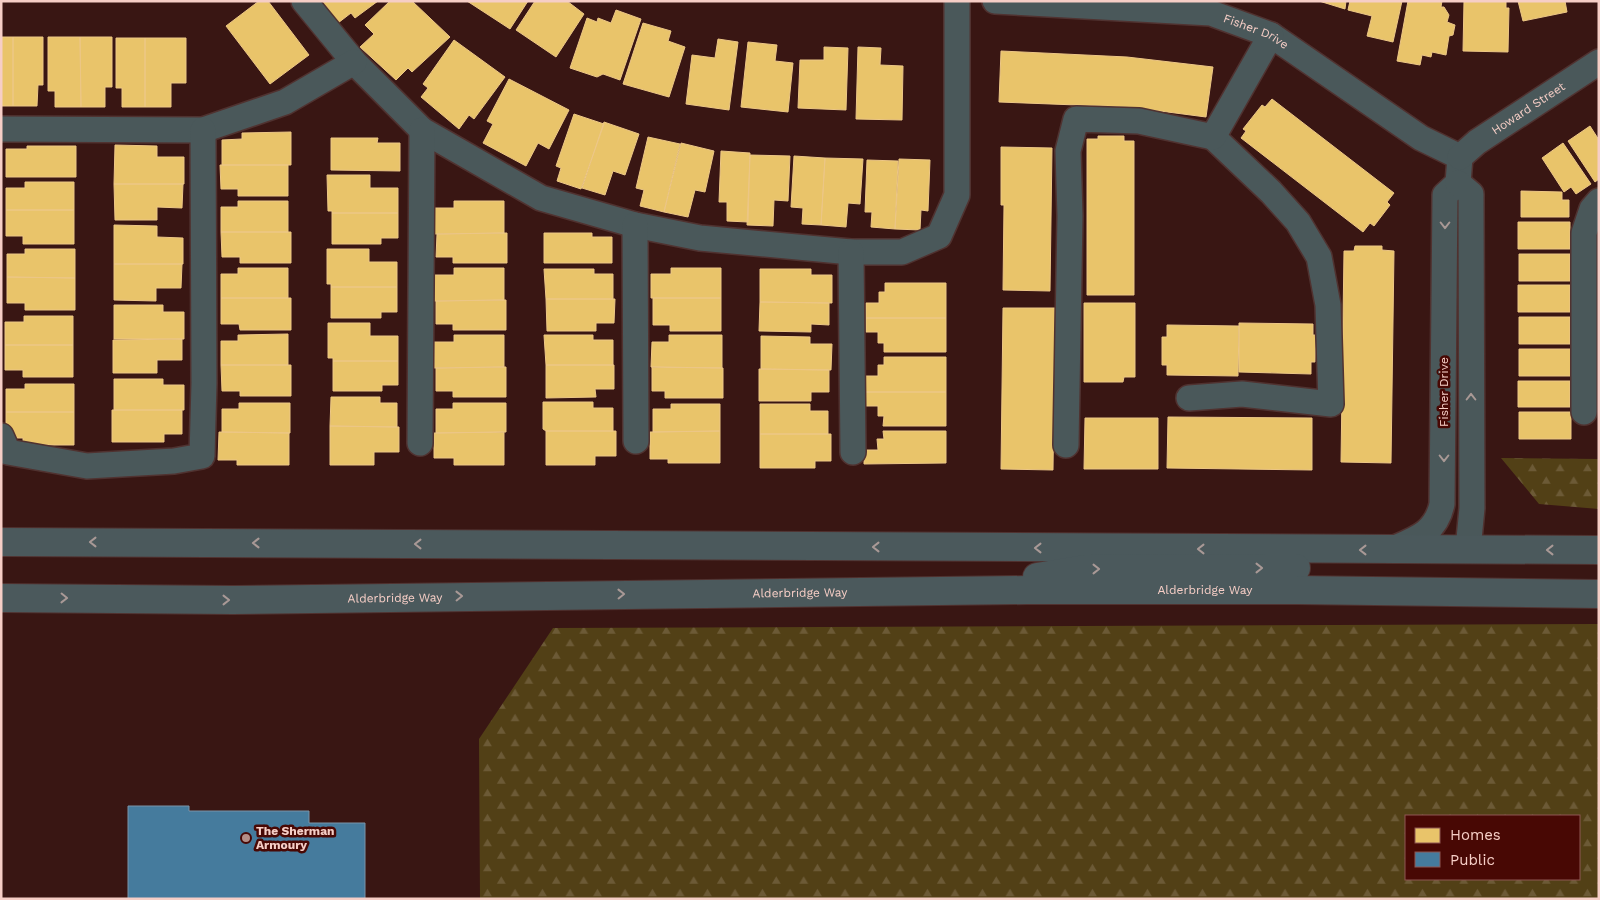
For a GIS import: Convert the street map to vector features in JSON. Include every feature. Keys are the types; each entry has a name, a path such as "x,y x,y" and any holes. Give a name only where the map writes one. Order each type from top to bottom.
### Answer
{"main road":[{"path":"1,542 1599,550"},
{"path":"962,590 1085,569 1432,568 1451,562 1465,550"},
{"name":"Alderbridge Way","path":"6,602 962,590 1297,590 1599,594"}],"street":[{"path":"304,1 354,62 422,130 542,198 635,225 700,238 851,252 902,252 938,236 957,195 957,1"},
{"name":"Fisher Drive","path":"995,1 1211,13 1271,36 1421,138 1460,157 1458,182 1445,195 1442,504 1439,518 1432,527 1418,538 1390,550"},
{"path":"1213,137 1271,36"},
{"path":"1,129 204,130 285,102 354,62"},
{"name":"Howard Street","path":"1460,157 1477,142 1599,62"},
{"path":"1066,445 1070,216 1068,150 1076,119 1139,121 1213,137 1271,192 1298,222 1319,257 1328,306 1331,404 1242,394 1189,398"},
{"path":"1,436 8,452 87,466 174,461 202,456 204,383 204,130"},
{"path":"420,443 422,130"},
{"path":"1458,182 1471,194 1472,508 1469,539 1465,550"},
{"path":"1584,412 1592,371 1584,233 1592,209 1599,202"},
{"path":"635,225 636,440"},
{"path":"851,252 853,452"}],"green space":[{"path":"1501,458 1599,459 1599,509 1539,504"},
{"path":"1599,624 1599,899 480,899 479,739 553,628"}],"building: Homes":[{"path":"259,1 268,1 309,55 270,84 226,26"},
{"path":"322,1 378,1 355,18 351,13 338,23"},
{"path":"390,1 412,1 450,37 412,72 408,68 396,80 360,47 374,34 365,25"},
{"path":"467,1 528,1 510,29"},
{"path":"535,1 567,1 584,14 556,57 516,30"},
{"path":"1319,1 1346,1 1345,9"},
{"path":"1350,1 1402,1 1393,42 1367,36 1372,16 1348,10"},
{"path":"1408,1 1442,1 1441,7 1444,7 1449,15 1447,22 1455,25 1453,35 1449,36 1446,55 1432,52 1431,57 1422,55 1420,65 1397,61"},
{"path":"1464,1 1506,1 1506,8 1509,8 1508,52 1463,51"},
{"path":"1518,1 1565,1 1567,12 1523,21"},
{"path":"616,10 641,19 620,80 603,74 597,77 570,68 587,18 597,22 598,18 611,23"},
{"path":"643,23 671,31 668,41 685,47 669,97 623,84"},
{"path":"1,37 13,37 13,106 1,106"},
{"path":"13,37 43,37 43,85 38,85 37,106 13,106"},
{"path":"48,37 80,37 81,107 55,107 55,91 48,91"},
{"path":"80,37 112,37 112,87 105,87 105,107 81,107"},
{"path":"116,38 145,38 145,107 122,107 122,88 116,88"},
{"path":"145,38 186,38 186,83 171,83 171,107 145,107"},
{"path":"718,39 738,42 729,110 686,104 692,55 715,58"},
{"path":"454,40 505,77 474,119 469,115 459,129 421,97 428,88 423,84"},
{"path":"748,42 777,45 775,61 793,63 788,112 741,107"},
{"path":"824,47 848,48 846,110 798,108 800,60 824,60"},
{"path":"858,47 881,48 880,65 903,66 902,120 856,119"},
{"path":"1001,51 1127,57 1213,67 1206,117 1129,107 999,102"},
{"path":"509,79 569,110 549,149 538,143 526,166 483,143 493,124 487,121"},
{"path":"1272,99 1394,193 1387,202 1390,205 1374,226 1370,223 1363,232 1241,138 1246,131 1243,129 1262,105 1265,107"},
{"path":"574,114 604,124 581,189 557,181 561,168 556,166"},
{"path":"604,122 639,134 625,175 613,171 605,195 582,188"},
{"path":"1590,126 1599,140 1599,179 1595,182 1568,141"},
{"path":"291,132 291,165 222,165 222,140 242,139 242,133"},
{"path":"1098,136 1124,136 1124,141 1134,141 1134,295 1087,295 1087,139 1098,139"},
{"path":"648,137 680,144 664,212 640,206 644,190 636,188"},
{"path":"331,138 378,138 377,143 400,143 400,171 331,170"},
{"path":"681,143 714,151 705,192 695,190 688,217 664,212"},
{"path":"1563,143 1591,184 1576,194 1571,187 1564,192 1542,158"},
{"path":"115,145 157,146 157,157 184,157 184,184 114,184"},
{"path":"27,146 76,146 76,177 6,177 6,149 27,149"},
{"path":"1001,147 1052,148 1050,291 1003,290 1004,205 1001,205"},
{"path":"721,151 750,153 748,222 727,221 727,202 719,202"},
{"path":"750,155 790,156 788,201 774,200 773,226 747,225"},
{"path":"794,156 825,158 821,225 802,224 803,208 791,207"},
{"path":"825,158 863,159 860,204 848,203 846,227 821,225"},
{"path":"899,159 930,160 928,211 921,210 920,230 895,229"},
{"path":"867,160 898,161 895,229 871,227 872,212 865,212"},
{"path":"220,165 288,165 288,196 238,196 238,189 221,189"},
{"path":"327,175 370,175 370,188 398,188 398,213 332,213 332,211 328,211"},
{"path":"25,182 74,182 74,210 6,210 6,188 25,188"},
{"path":"114,184 183,184 182,208 157,207 157,220 115,220"},
{"path":"1521,191 1562,192 1562,200 1569,200 1569,217 1521,217"},
{"path":"238,201 288,201 288,232 221,232 221,207 238,207"},
{"path":"454,201 504,201 504,233 434,234 434,208 454,208"},
{"path":"6,210 74,210 74,244 23,244 23,236 6,236"},
{"path":"332,213 398,213 398,238 381,238 381,244 332,244"},
{"path":"1518,222 1570,222 1570,249 1518,249"},
{"path":"114,225 157,226 157,237 183,238 183,264 114,264"},
{"path":"221,232 291,232 291,263 240,263 240,257 222,257"},
{"path":"507,233 507,263 453,263 453,257 436,257 437,234"},
{"path":"544,233 592,233 592,237 612,237 612,263 544,263"},
{"path":"1355,246 1382,246 1382,250 1394,251 1391,463 1341,462 1344,251 1354,251"},
{"path":"25,249 75,249 75,278 7,277 7,254 25,254"},
{"path":"327,249 369,249 369,262 397,262 397,287 331,287 331,284 327,284"},
{"path":"1519,254 1570,254 1570,281 1519,281"},
{"path":"114,264 182,264 181,288 156,288 156,301 114,300"},
{"path":"238,268 288,268 288,298 221,298 221,274 238,274"},
{"path":"454,268 504,268 504,300 434,301 434,275 454,275"},
{"path":"671,268 721,268 721,298 651,298 651,274 671,274"},
{"path":"544,269 594,269 594,274 613,274 613,299 546,299"},
{"path":"760,269 811,269 811,275 832,275 832,303 760,302"},
{"path":"7,277 75,278 75,310 25,310 25,303 7,303"},
{"path":"885,283 946,283 946,318 866,318 866,303 879,303 879,292 885,292"},
{"path":"1518,285 1570,285 1570,312 1518,312"},
{"path":"331,287 397,287 397,312 381,312 381,318 331,318"},
{"path":"221,298 291,298 291,330 240,330 239,324 221,324"},
{"path":"653,298 721,298 721,331 670,331 670,325 653,325"},
{"path":"546,299 615,299 614,323 596,323 596,331 547,331"},
{"path":"506,300 506,330 453,330 453,324 436,324 436,301"},
{"path":"760,302 829,303 829,325 811,324 811,332 759,331"},
{"path":"1084,303 1135,303 1135,377 1124,377 1123,382 1084,382"},
{"path":"1597,304 1599,304 1599,342 1597,342"},
{"path":"114,305 163,305 163,312 184,312 184,339 114,339"},
{"path":"1003,308 1055,308 1053,470 1001,469"},
{"path":"24,316 73,316 73,345 5,345 5,322 24,322"},
{"path":"1519,317 1570,317 1570,344 1519,344"},
{"path":"866,318 946,318 946,352 884,352 884,343 878,343 878,332 866,332"},
{"path":"328,323 370,323 370,336 398,336 398,361 333,361 333,358 328,358"},
{"path":"1239,323 1313,324 1313,335 1316,335 1315,362 1311,362 1311,374 1239,372"},
{"path":"1167,325 1239,326 1238,376 1167,375 1167,365 1162,365 1162,337 1167,337"},
{"path":"288,334 288,365 221,365 221,341 238,341 238,335"},
{"path":"454,335 504,335 504,367 434,368 434,342 454,342"},
{"path":"544,335 593,335 593,340 613,340 613,365 546,365"},
{"path":"669,335 722,335 722,368 651,367 652,342 669,342"},
{"path":"761,336 810,337 810,344 832,344 831,370 761,369"},
{"path":"182,339 182,360 157,360 157,373 113,373 113,340"},
{"path":"5,345 73,345 73,377 23,377 23,370 5,370"},
{"path":"1519,349 1571,349 1571,376 1519,376"},
{"path":"884,357 946,357 946,392 865,392 865,376 878,376 878,365 884,365"},
{"path":"333,361 398,361 398,385 382,385 382,391 333,391"},
{"path":"221,365 291,365 291,396 240,396 240,391 222,391"},
{"path":"546,365 614,365 614,389 595,389 596,397 546,398"},
{"path":"506,367 506,397 453,397 453,391 436,391 436,368"},
{"path":"652,367 723,368 723,398 665,398 665,391 652,391"},
{"path":"759,369 829,370 829,392 811,392 811,401 759,401"},
{"path":"114,379 163,379 163,385 184,385 184,410 114,410"},
{"path":"1518,381 1570,381 1570,407 1518,407"},
{"path":"25,384 74,384 74,412 6,412 6,389 25,389"},
{"path":"865,392 946,392 946,426 883,426 884,416 878,416 878,406 865,406"},
{"path":"331,397 380,397 380,403 397,403 397,427 330,426"},
{"path":"543,402 593,402 593,408 613,408 613,431 546,431 543,429"},
{"path":"239,403 290,403 290,433 222,432 222,409 239,409"},
{"path":"453,403 506,403 506,432 436,433 436,409 453,409"},
{"path":"671,404 720,404 720,431 653,432 653,409 671,409"},
{"path":"760,404 810,404 810,411 828,411 828,434 760,434"},
{"path":"112,410 182,410 182,434 164,434 164,442 112,442"},
{"path":"6,412 74,412 74,445 23,445 23,438 6,438"},
{"path":"1519,412 1571,412 1571,439 1519,439"},
{"path":"1168,417 1312,418 1312,470 1167,468"},
{"path":"1085,418 1158,418 1158,469 1084,469"},
{"path":"330,426 399,427 399,452 374,452 374,465 330,465"},
{"path":"546,431 616,431 616,456 595,456 595,465 546,465"},
{"path":"720,431 720,463 668,463 668,459 650,459 650,432"},
{"path":"883,431 946,431 946,463 864,464 864,450 878,450 877,439 884,439"},
{"path":"219,432 289,433 289,465 237,465 237,460 218,460"},
{"path":"504,432 504,465 454,465 454,458 434,458 434,433"},
{"path":"760,434 831,434 831,461 815,461 815,468 760,468"}],"building: Public":[{"name":"The Sherman Armoury","path":"128,806 189,806 189,811 309,811 309,823 365,823 365,899 128,899"}],"place":[{"name":"The Sherman Armoury","path":"246,838"}]}
